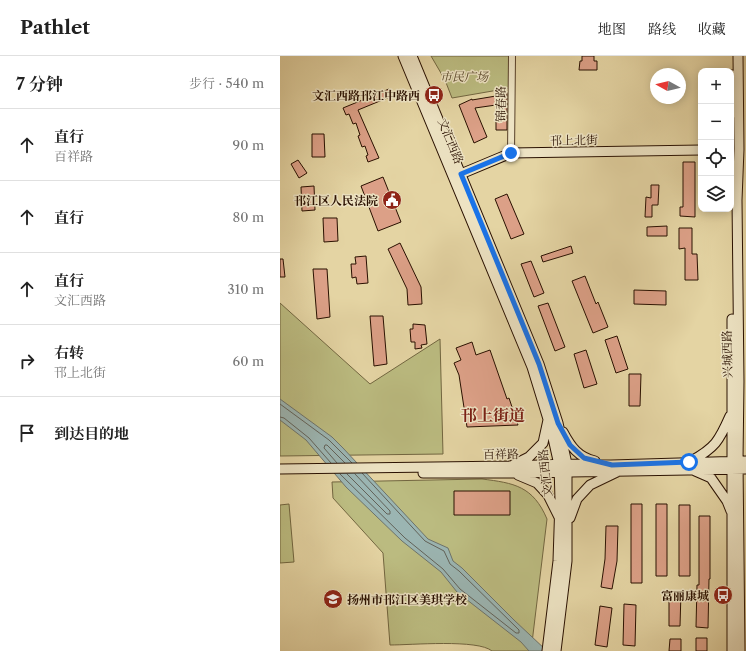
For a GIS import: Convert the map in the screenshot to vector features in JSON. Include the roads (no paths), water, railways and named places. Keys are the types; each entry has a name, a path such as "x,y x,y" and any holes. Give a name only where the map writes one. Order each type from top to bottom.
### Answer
{"street":[{"name":"文汇西路","path":"403,56 457,175 539,364 558,423 567,525 567,561 556,648"},
{"name":"文汇西路","path":"412,56 532,367 563,468 559,518 558,561 547,651"},
{"name":"锦春路","path":"511,153 512,56"},
{"path":"731,104 732,56"},
{"name":"兴城西路","path":"732,651 739,465 740,381 737,200 739,150 738,56"},
{"name":"邗上北街","path":"457,175 511,153 698,150"},
{"name":"兴城西路","path":"732,212 732,412 739,465"},
{"path":"732,412 722,436 712,448 691,466 710,478 736,513 746,493"},
{"path":"548,418 543,443 529,457 512,470 537,483 548,495 559,518"},
{"path":"739,419 746,436"},
{"path":"558,423 570,445 584,458 615,468"},
{"name":"百祥路","path":"280,469 327,471 512,470 739,465"},
{"path":"567,525 577,499 590,485 615,468"},
{"name":"百祥路","path":"280,474 327,471"},
{"name":"兴城西路","path":"736,513 740,651"}],"water":[{"path":"280,399 332,437 428,539 448,548 453,561 547,651 529,651 521,642 457,592 441,572 402,541 346,487 306,440 280,420"}],"place":[{"name":"文汇西路邗江中路西","path":"434,95"},
{"name":"邗江区人民法院","path":"392,200"},
{"name":"富丽康城","path":"723,595"},
{"name":"扬州市邗江区美琪学校","path":"333,599"}],"district":[{"name":"邗上街道","path":"493,415"}],"park label":[{"name":"市民广场","path":"464,76"}]}
